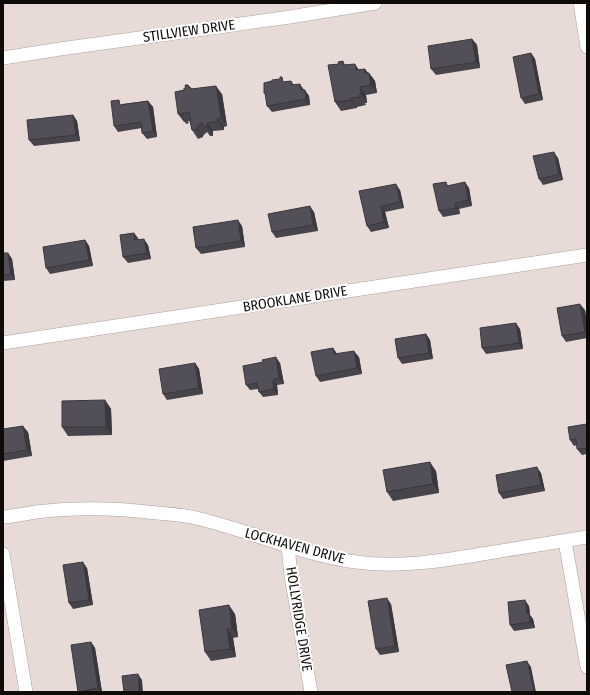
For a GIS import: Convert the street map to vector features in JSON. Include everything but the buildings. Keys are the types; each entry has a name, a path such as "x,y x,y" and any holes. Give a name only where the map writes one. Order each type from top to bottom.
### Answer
{"street":[{"name":"STILLVIEW DRIVE","path":"3,58 290,17 375,3"},
{"path":"580,3 587,47"},
{"name":"BROOKLANE DRIVE","path":"3,343 587,255"},
{"name":"LOCKHAVEN DRIVE","path":"3,517 37,512 106,509 170,514 206,520 314,554 356,562 378,564 404,564 442,561 587,537"},
{"path":"565,541 587,667"},
{"name":"HOLLYRIDGE DRIVE","path":"288,546 291,576 311,692"},
{"path":"3,554 26,692"}]}
